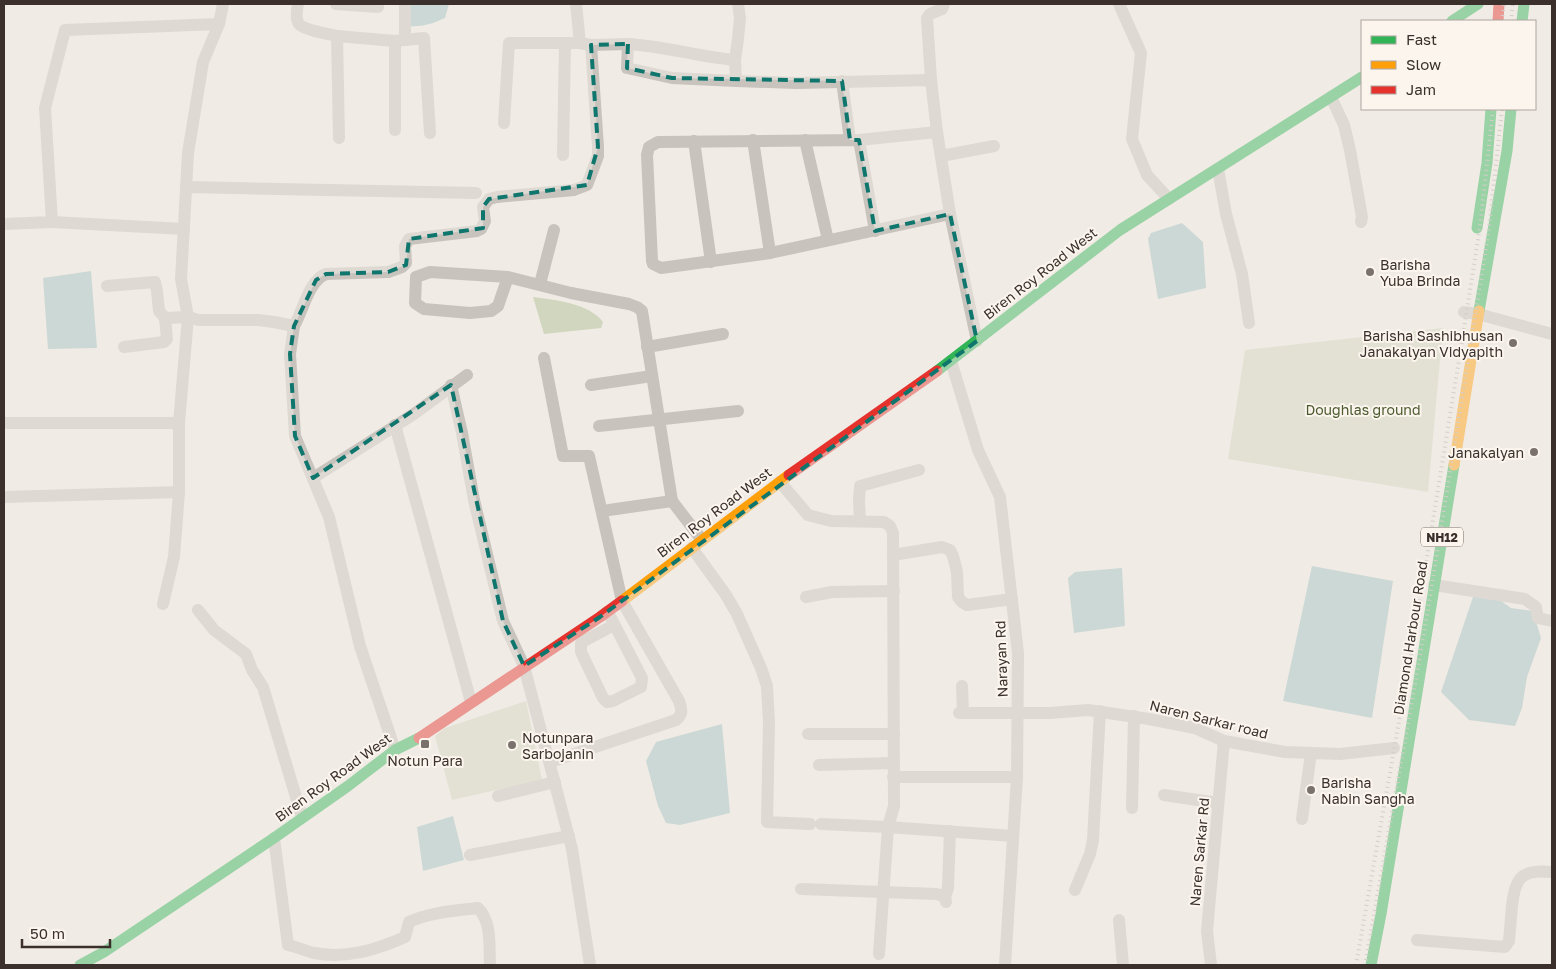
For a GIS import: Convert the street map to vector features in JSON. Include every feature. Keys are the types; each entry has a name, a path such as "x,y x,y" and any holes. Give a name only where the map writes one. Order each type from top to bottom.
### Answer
{"main road":[{"path":"1454,20 1478,4"},
{"path":"1498,20 1499,4"},
{"path":"1522,20 1524,4"},
{"name":"Biren Roy Road West","path":"80,965 104,952 274,838 395,750 420,737 607,612 780,482 951,362 1120,230 1361,78"},
{"path":"1475,238 1487,164 1491,110"},
{"name":"Diamond Harbour Road","path":"1371,965 1381,914 1512,110"},
{"path":"1489,136 1508,139"}],"street":[{"path":"163,604 174,556 179,492 179,422 188,317 181,279 188,153 203,62 219,24 223,4"},
{"path":"298,4 297,19 300,25 305,28 337,36 400,40 424,38 430,133"},
{"path":"336,4 378,7"},
{"path":"395,130 400,40 406,4"},
{"path":"395,750 360,646 329,517 295,436 290,354 294,326 313,286 320,276 326,274 388,272 397,269 406,263 405,246 409,239 481,229 485,221 483,207 488,199 497,196 574,190 587,185 598,156 598,147 585,44 576,4"},
{"path":"736,81 734,60 739,32 738,4"},
{"path":"944,4 942,10 930,14 927,18 931,80 950,214 977,342"},
{"path":"1119,4 1141,53 1132,139 1147,175 1169,199"},
{"path":"52,222 45,108 65,30 219,24"},
{"path":"337,36 339,138"},
{"path":"504,123 509,43 654,45 710,58 734,60"},
{"path":"563,155 565,43"},
{"path":"628,44 627,68 672,78 796,83 931,80"},
{"path":"842,81 874,231"},
{"path":"1331,96 1344,125 1350,150 1362,217 1361,222"},
{"path":"937,132 854,140 658,142 650,147 648,154 652,261 653,264 661,268 770,253 950,214"},
{"path":"752,140 770,253"},
{"path":"805,140 828,240"},
{"path":"694,141 710,262"},
{"path":"941,156 994,146"},
{"path":"1218,169 1226,214 1242,274 1249,323"},
{"path":"186,187 476,193"},
{"path":"4,224 52,222 184,229"},
{"path":"540,284 554,230"},
{"path":"508,277 498,306 491,311 470,313 424,309 415,303 416,277 430,272 508,277 637,307 642,311 672,501 737,614 767,686 769,723 767,822 888,827 1013,836"},
{"path":"107,286 155,282 159,312 165,318 166,339 164,342 124,348"},
{"path":"1464,312 1552,334"},
{"path":"165,318 188,317 199,320 266,321 294,326"},
{"path":"647,347 723,334"},
{"path":"544,358 563,456 589,456 622,601 679,701 682,710 681,716 676,720 550,762"},
{"name":"Narayan Rd","path":"951,362 978,450 1000,497 1018,653 1017,777 1005,965"},
{"path":"313,478 414,414 467,375"},
{"path":"591,385 652,376"},
{"path":"451,385 474,500 503,621 524,666 569,836 590,965"},
{"path":"598,426 738,411"},
{"path":"4,423 179,422"},
{"path":"395,425 471,702"},
{"path":"860,522 860,486 919,470"},
{"path":"780,482 808,515 831,521 884,522 890,526 893,533 894,806 888,827 879,954"},
{"path":"4,497 179,492"},
{"path":"609,510 672,501"},
{"path":"893,555 942,547 950,550 953,556 957,572 958,597 966,605 1012,599"},
{"path":"1434,585 1525,598 1536,606 1538,618 1552,621"},
{"path":"806,597 832,592 894,591"},
{"path":"198,610 214,630 246,654 252,670 263,688 302,817"},
{"path":"607,612 614,625 642,678 641,687 613,702 607,702 603,698 580,647 584,641 614,625"},
{"name":"Naren Sarkar road","path":"962,686 961,712 1050,713 1100,711 1194,728 1224,740 1285,752 1340,754 1394,748"},
{"path":"1075,890 1090,854 1093,840 1100,711"},
{"path":"1132,808 1134,716"},
{"path":"808,734 894,734"},
{"name":"Naren Sarkar Rd","path":"1211,965 1207,932 1224,740"},
{"path":"1302,819 1311,753"},
{"path":"819,765 894,763"},
{"path":"894,777 1017,777"},
{"path":"498,796 555,782"},
{"path":"1164,795 1218,803"},
{"path":"801,889 937,894 945,899 948,888 950,832"},
{"path":"470,855 569,836"},
{"path":"274,838 288,945 314,953 345,955 374,950 405,938 409,922 416,919 446,912 478,908 484,914 487,922 490,965"},
{"path":"1417,940 1505,947 1509,941 1514,888 1518,880 1527,874 1540,871 1552,872"},
{"path":"1119,920 1123,965"},
{"path":"314,953 319,965"}],"highlighted area":[{"path":"628,44 627,68 672,78 842,81 850,140 859,140 875,231 950,214 977,341 600,617 524,666 503,621 451,385 313,478 295,436 290,354 294,326 316,280 326,274 388,272 406,265 409,239 483,228 483,207 489,199 587,185 598,147 591,45"}],"green space":[{"path":"533,297 571,304 589,310 603,322 601,328 544,334"},
{"name":"Doughlas ground","path":"1443,328 1428,492 1228,459 1245,350"},
{"path":"526,701 542,780 452,800 435,736 445,728"}],"water":[{"path":"409,4 449,4 445,18 427,25 408,26"},
{"path":"1182,223 1203,242 1206,288 1158,299 1148,239 1151,233"},
{"path":"91,271 97,348 48,349 43,278"},
{"path":"1312,566 1393,581 1372,718 1283,701"},
{"path":"1122,568 1125,626 1074,633 1068,578 1075,572"},
{"path":"1474,594 1497,598 1511,608 1533,611 1541,638 1527,677 1522,708 1515,726 1469,720 1441,692"},
{"path":"722,724 730,813 680,825 666,823 658,806 646,761 656,742"},
{"path":"453,816 464,860 423,871 417,827"}],"railway":[{"path":"1502,20 1504,4"},
{"path":"1511,20 1513,4"},
{"path":"1356,965 1415,631 1458,366 1480,227 1493,110"},
{"path":"1365,965 1424,633 1467,367 1489,228 1502,110"}],"traffic: fast":[{"path":"1454,20 1478,4"},
{"path":"1522,20 1524,4"},
{"path":"937,371 1120,230 1361,78"},
{"path":"1477,228 1487,163 1491,110"},
{"path":"1479,311 1507,151 1511,110"},
{"path":"1371,965 1381,914 1454,465"},
{"path":"80,965 104,952 274,838 395,750 419,738"}],"traffic: slow":[{"path":"1454,465 1479,311"},
{"path":"622,601 789,475"}],"traffic: jam":[{"path":"1498,20 1499,4"},
{"path":"789,475 937,371"},
{"path":"419,738 622,601"}],"place":[{"name":"Barisha Yuba Brinda","path":"1370,272"},
{"name":"Barisha Sashibhusan Janakalyan Vidyapith","path":"1513,343"},
{"name":"Janakalyan","path":"1534,452"},
{"name":"Notun Para","path":"425,744"},
{"name":"Notunpara Sarbojanin","path":"512,745"},
{"name":"Barisha Nabin Sangha","path":"1311,790"}]}
